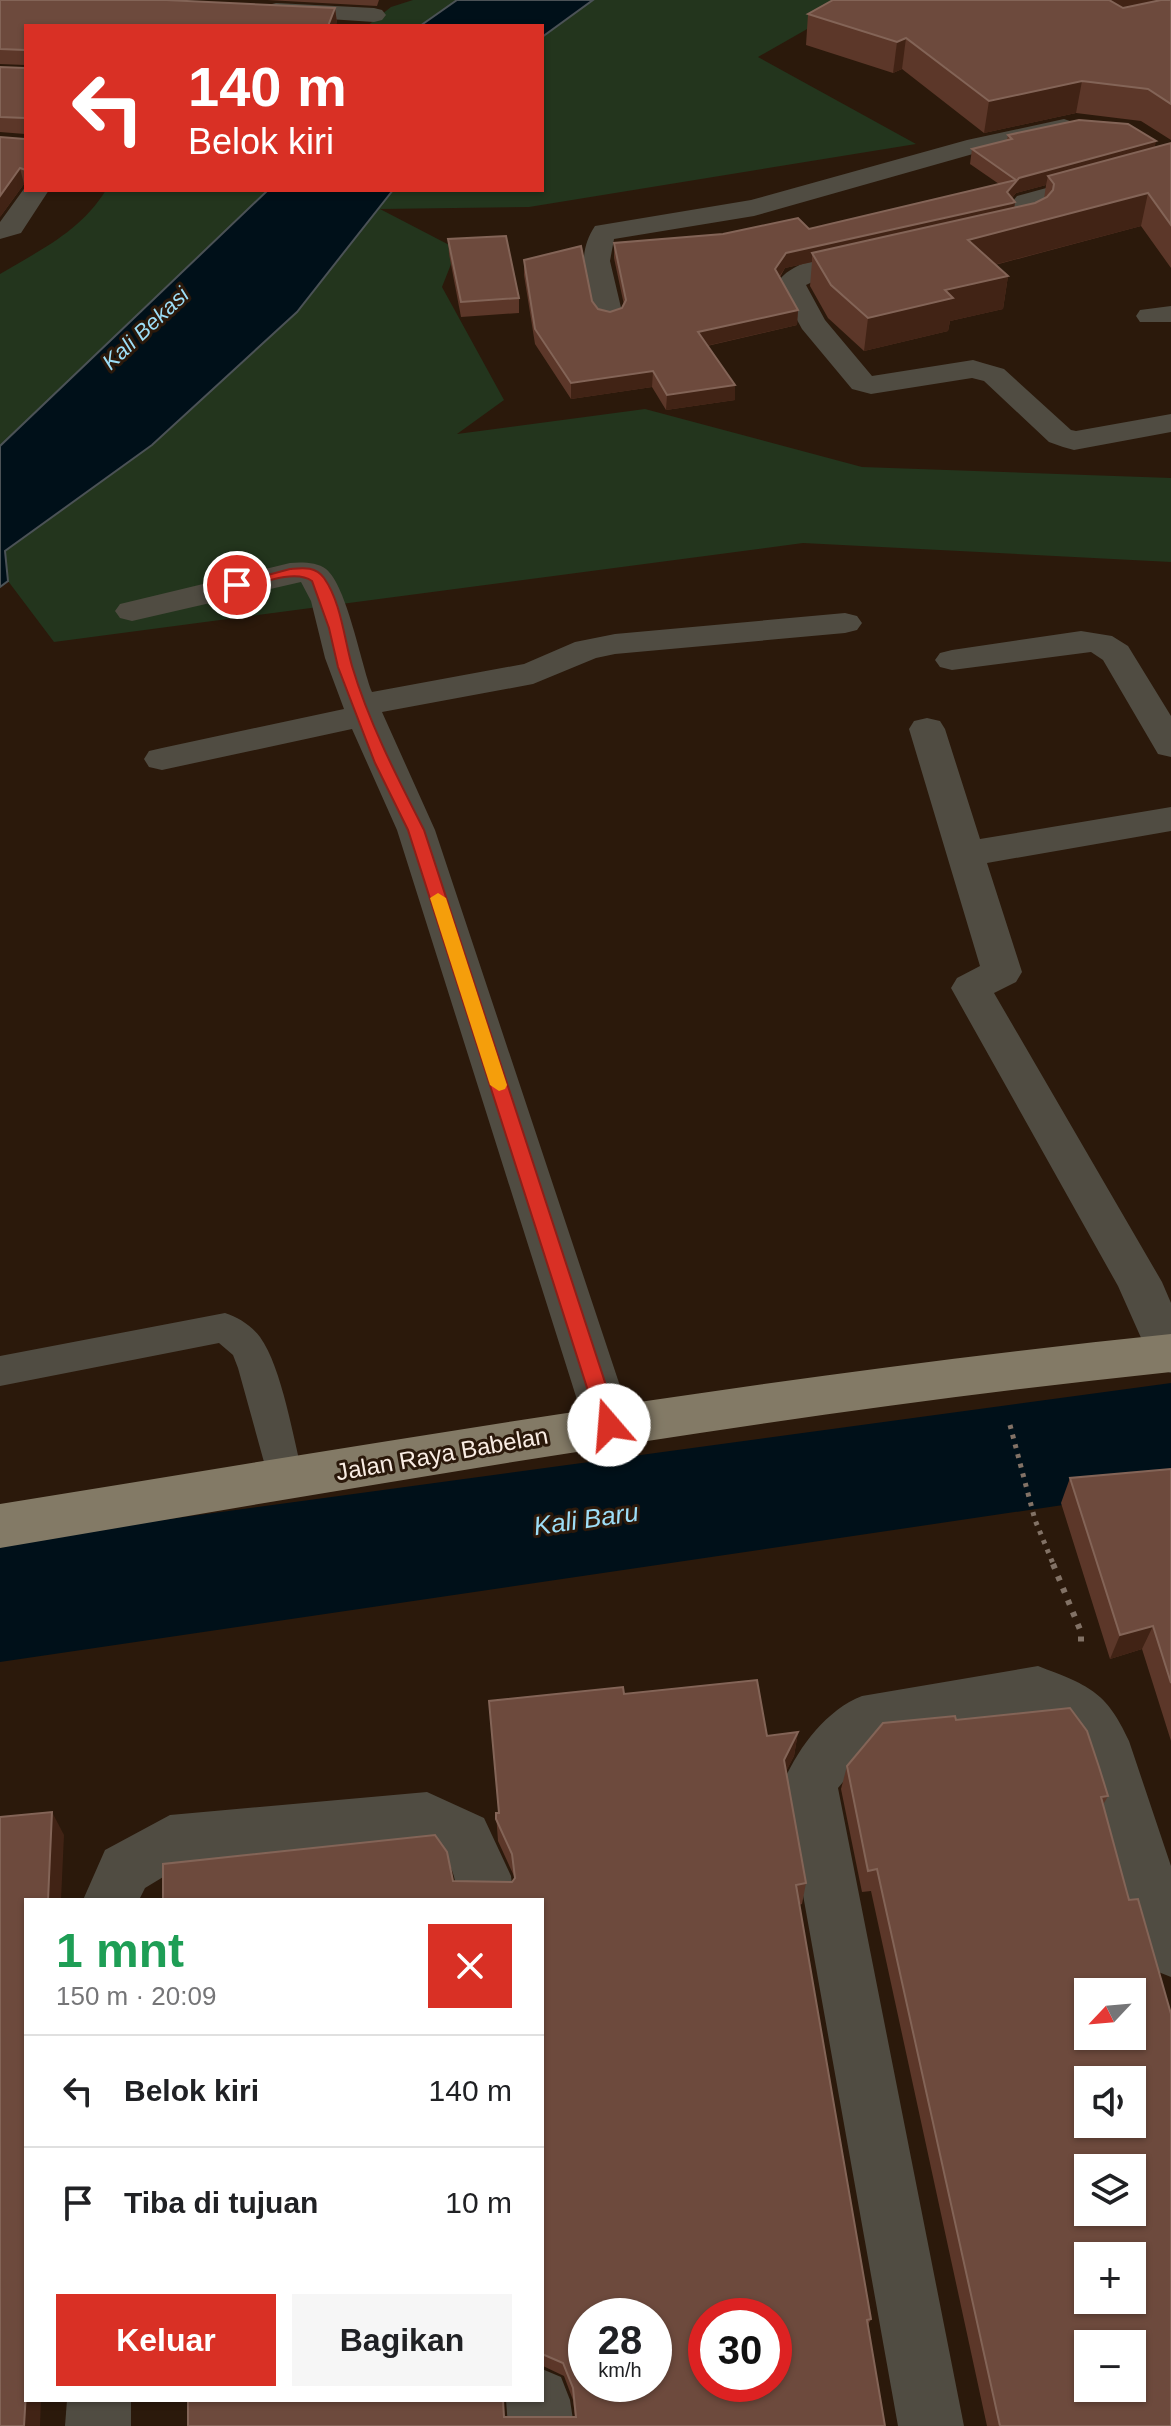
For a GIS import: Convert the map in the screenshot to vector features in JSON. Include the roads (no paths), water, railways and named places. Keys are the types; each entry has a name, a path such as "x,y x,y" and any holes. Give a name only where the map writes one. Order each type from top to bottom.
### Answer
{"main road":[{"name":"Jalan Raya Babelan","path":"0,1526 609,1425 995,1371 1170,1354"}],"street":[{"path":"252,9 374,15"},
{"path":"609,316 596,254 598,239 605,232 754,208 976,145 1086,124"},
{"path":"975,237 1032,222 1033,218 1021,207 1026,202 1171,162"},
{"path":"0,231 12,227 35,192"},
{"path":"900,253 796,277 791,283 812,323 862,383 871,385 973,369 983,371 994,375 1060,436 1074,441 1171,423"},
{"path":"132,611 290,573 308,572 318,579 336,628 345,667 383,763 416,830 609,1425"},
{"path":"162,759 533,673 587,649 845,623"},
{"path":"952,660 1081,641 1100,643 1116,653 1171,746"},
{"path":"927,729 1002,972 971,988 1139,1282 1170,1354"},
{"path":"965,854 1171,819"},
{"path":"931,2426 810,1783 831,1753 862,1721 1038,1690 1065,1702 1078,1708 1102,1741 1171,1949"},
{"path":"112,1898 125,1869 170,1842 427,1818 465,1837 483,1876 486,1898"},
{"path":"98,2426 99,2402"},
{"path":"538,2402 541,2426"}],"lane":[{"path":"0,1371 225,1327 247,1346 252,1357 285,1480"}],"water":[{"path":"457,0 593,0 544,36 544,24 423,24"},
{"name":"Kali Bekasi","path":"266,192 391,192 297,312 152,445 5,551 8,581 0,587 0,446"}],"waterway":[{"name":"Kali Baru","path":"0,1602 1171,1436"}]}
